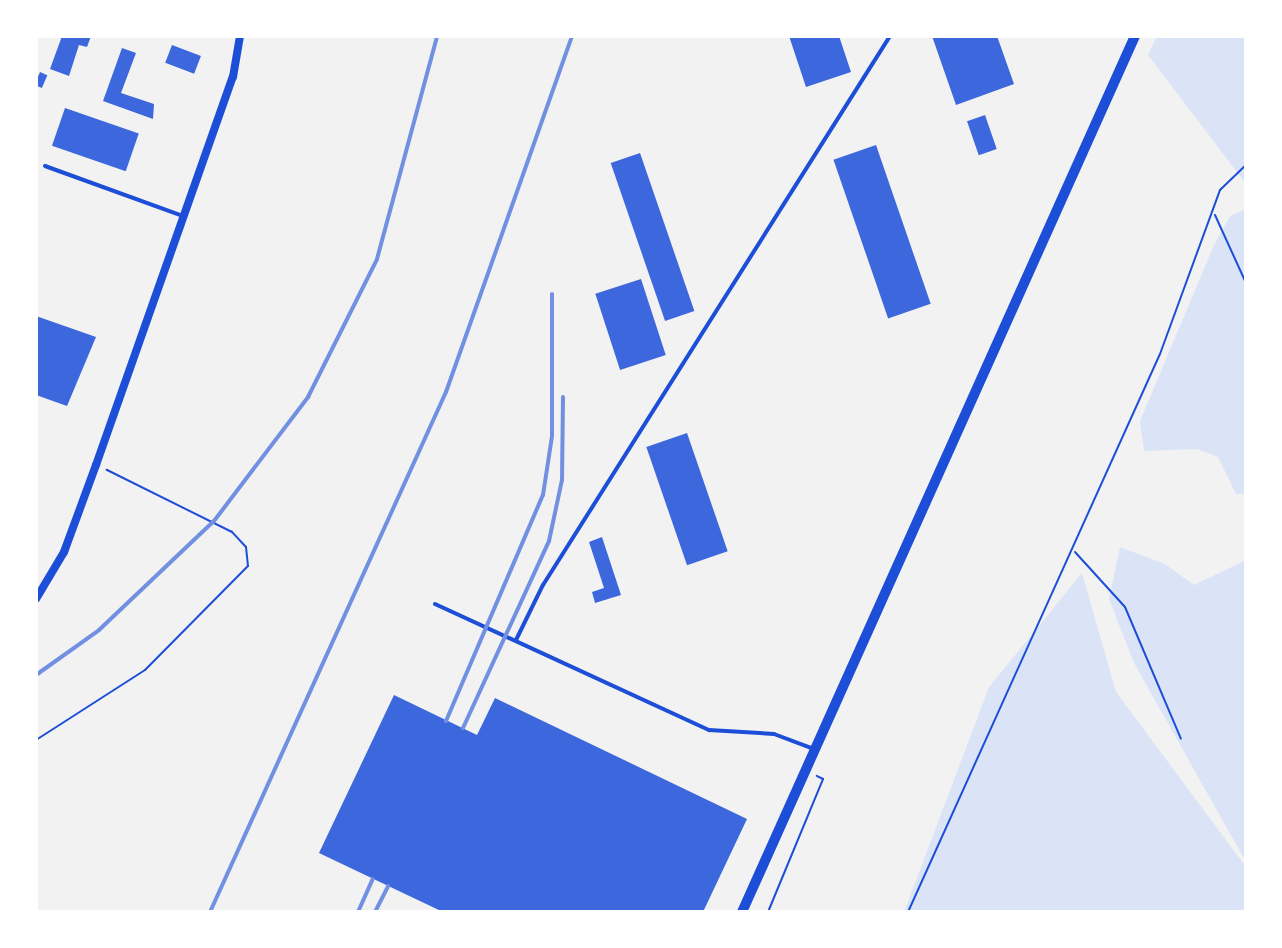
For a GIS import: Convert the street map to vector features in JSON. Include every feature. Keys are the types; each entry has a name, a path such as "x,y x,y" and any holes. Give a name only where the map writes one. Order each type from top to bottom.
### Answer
{"street":[{"path":"36,599 64,552 233,77 237,38 222,36"},
{"path":"742,912 1135,36"}],"lane":[{"path":"516,640 543,585 890,36"},
{"path":"45,166 185,217"},
{"path":"435,604 709,730 774,734 816,749"}],"path":[{"path":"908,912 1074,551 1214,214 1220,190 1246,165"},
{"path":"1214,214 1246,283"},
{"path":"36,740 145,670 248,566 246,547 232,532 96,465"},
{"path":"1074,551 1125,607 1181,739"},
{"path":"768,912 823,779 806,771"}],"shaded area":[{"path":"1157,36 1246,36 1246,184 1148,55"},
{"path":"1246,209 1246,494 1236,494 1218,457 1197,449 1144,451 1140,421 1214,245 1230,216"},
{"path":"1120,547 1165,564 1194,585 1246,560 1246,862 1134,663 1109,599"},
{"path":"1082,573 1116,692 1246,867 1246,912 904,912 989,687"}],"building":[{"path":"62,36 91,36 87,47 79,45 69,76 50,69"},
{"path":"789,36 839,36 851,72 806,87"},
{"path":"932,36 997,36 1014,84 956,105"},
{"path":"172,45 201,56 194,74 165,63"},
{"path":"122,48 136,53 121,93 154,104 153,119 103,101"},
{"path":"40,72 47,75 42,88 36,86"},
{"path":"65,108 139,133 126,171 52,146"},
{"path":"985,115 997,149 979,155 967,121"},
{"path":"876,145 931,304 888,318 833,160"},
{"path":"640,153 694,311 665,321 611,163"},
{"path":"641,279 666,355 620,370 595,294"},
{"path":"36,316 96,337 67,406 36,395"},
{"path":"687,433 728,551 687,565 646,447"},
{"path":"602,537 621,595 595,603 592,592 604,588 589,542"},
{"path":"394,695 477,735 495,698 747,819 703,912 443,912 319,853"}],"railway":[{"path":"36,675 99,630 214,521 308,397 377,259 437,36"},
{"path":"210,912 446,392 572,36"},
{"path":"446,721 543,495 552,436 552,294"},
{"path":"463,728 549,541 562,480 563,397"},
{"path":"358,912 373,879"},
{"path":"375,912 388,886"}]}
